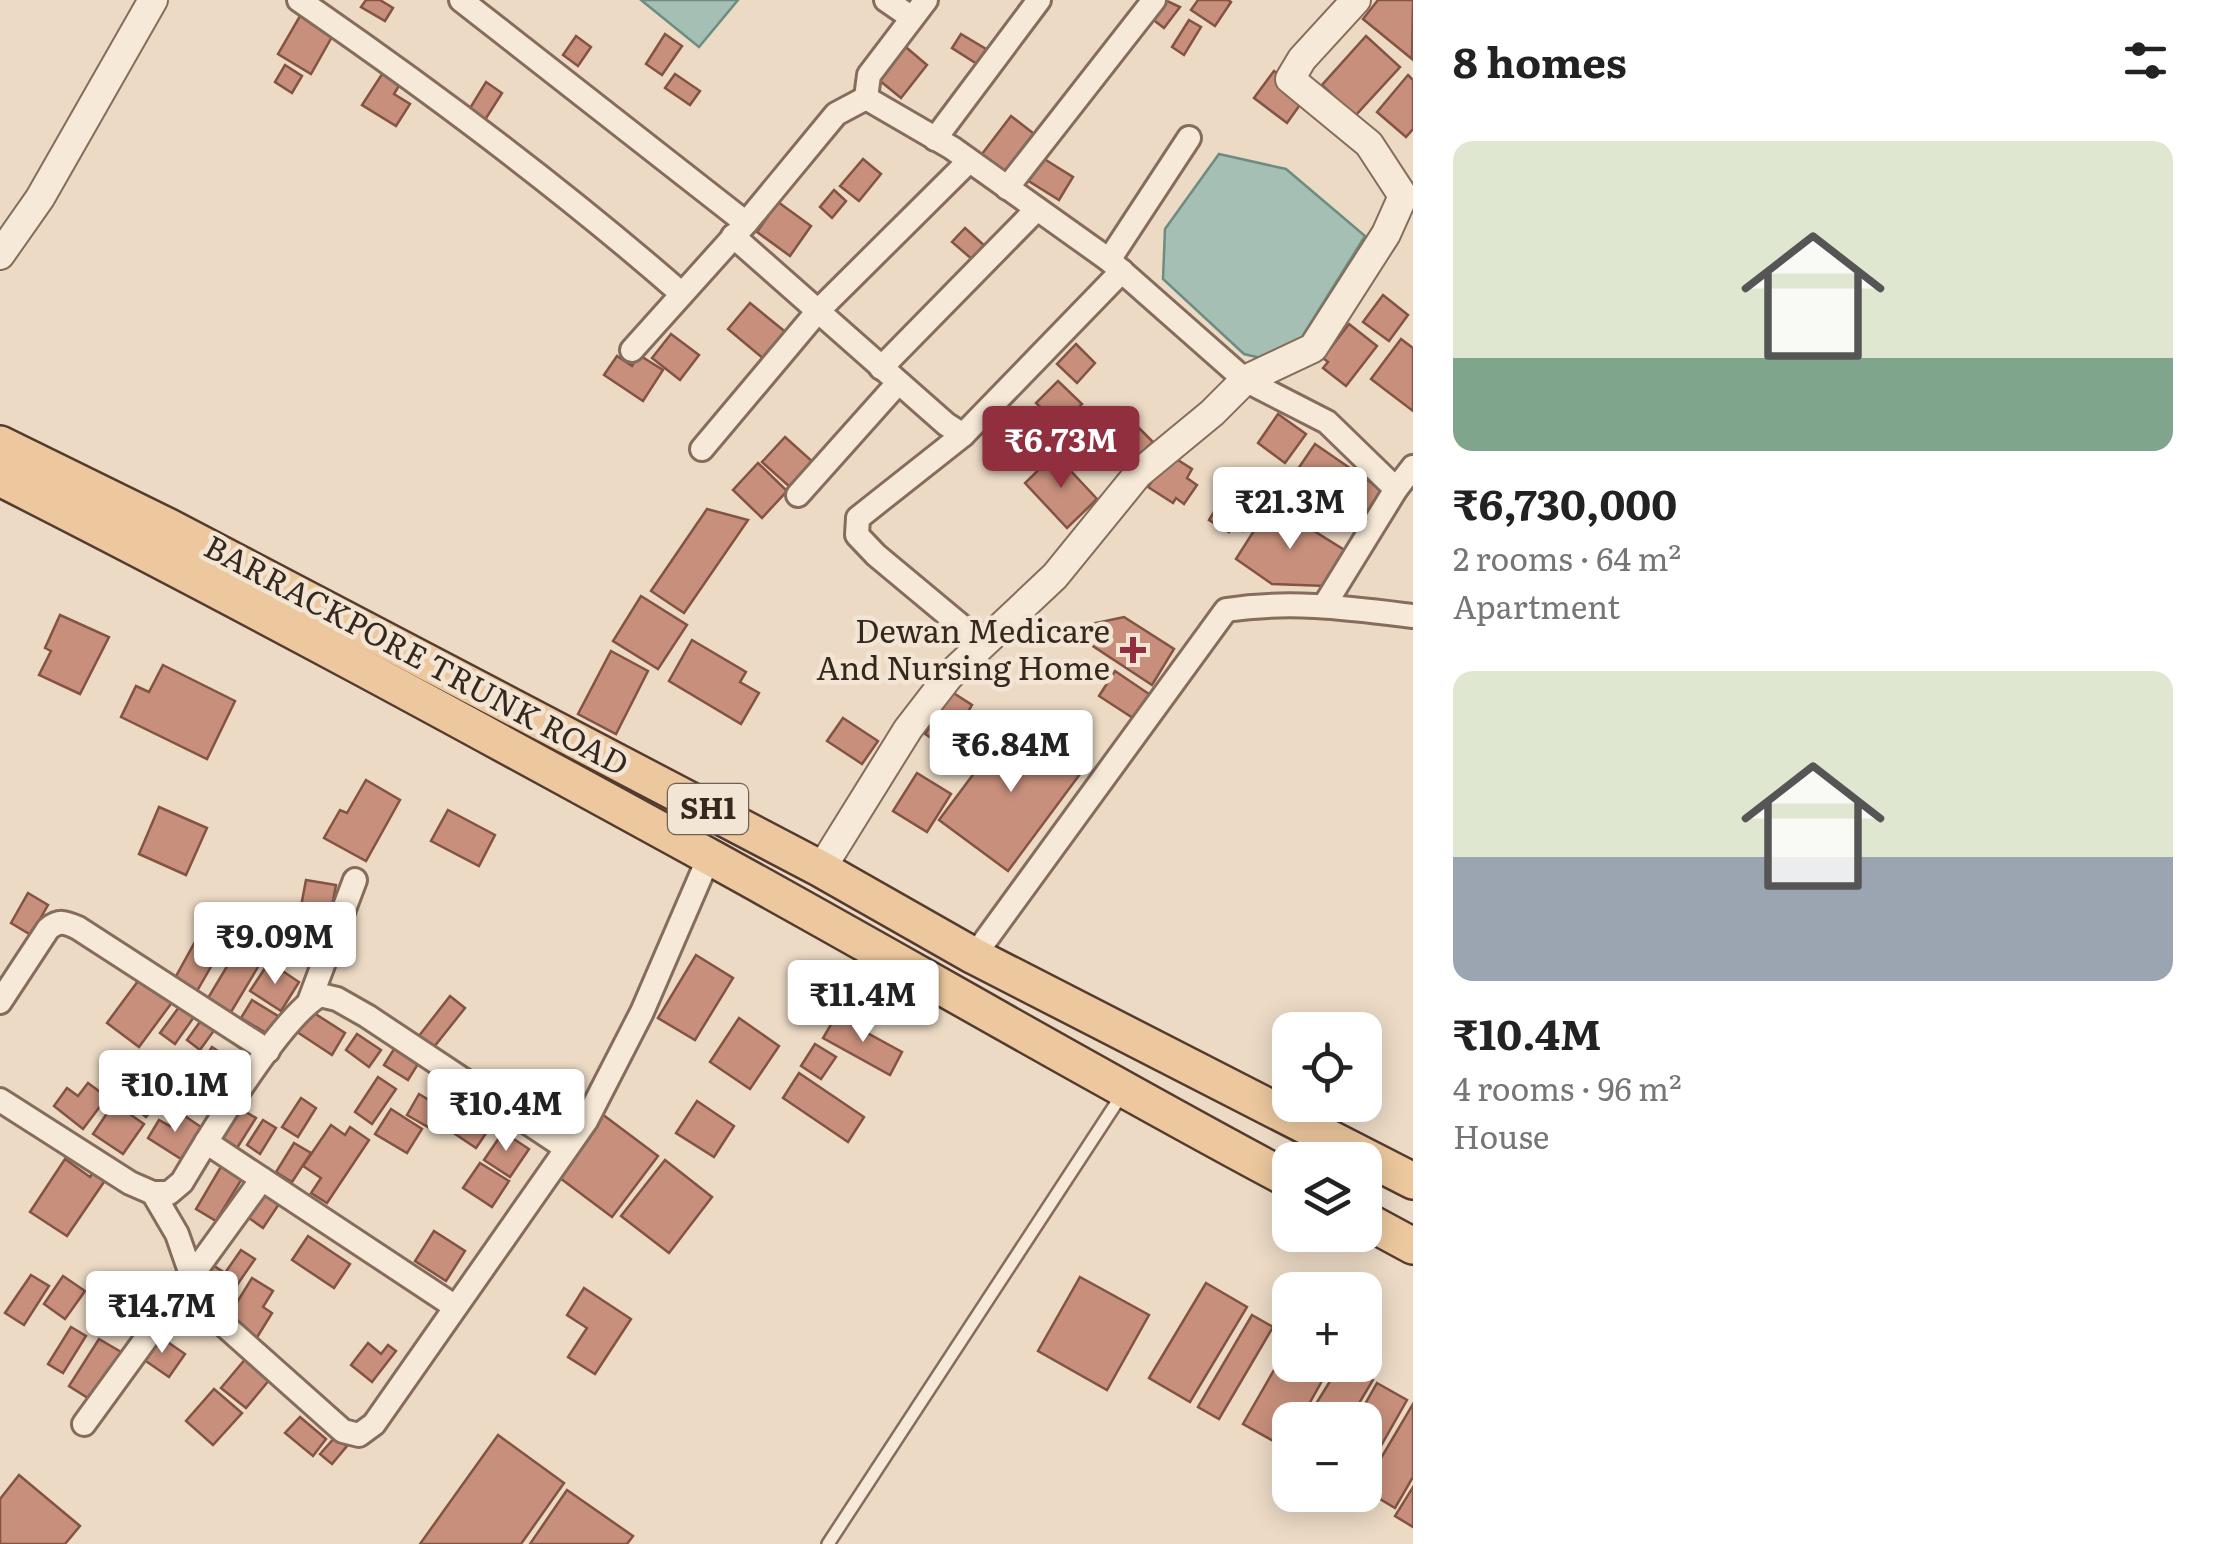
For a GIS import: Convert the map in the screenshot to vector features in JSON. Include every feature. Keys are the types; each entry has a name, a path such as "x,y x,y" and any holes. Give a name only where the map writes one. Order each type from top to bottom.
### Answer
{"main road":[{"name":"BARRACKPORE TRUNK ROAD","path":"0,444 169,526 821,869 974,956 1413,1181"},
{"name":"BARRACKPORE TRUNK ROAD","path":"0,478 314,641 1272,1170"},
{"path":"1382,1229 1413,1246"}],"street":[{"path":"0,256 40,198 153,0"},
{"path":"299,0 476,128 682,294"},
{"path":"461,0 739,230 818,312 946,424 964,434"},
{"path":"866,98 869,75 919,9 886,0"},
{"path":"936,139 1039,0"},
{"path":"1007,188 1154,0"},
{"path":"821,869 908,729 949,676 1055,576 1138,474 1212,413 1245,380 1313,348 1408,200 1369,144 1290,79 1302,59 1356,0"},
{"path":"632,350 836,114 866,98"},
{"path":"866,98 970,161 1116,266 1245,380 1327,422 1396,489"},
{"path":"984,645 876,555 857,535 858,518 964,434 1116,266 1189,138"},
{"path":"702,449 818,312 970,161"},
{"path":"798,496 889,375 1037,209"},
{"path":"1324,606 1413,467"},
{"path":"974,956 1226,610 1270,603 1413,616"},
{"path":"153,1193 177,1234 192,1277 214,1316 342,1432 359,1435 374,1424 586,1121 642,1012 709,857"},
{"path":"0,1100 130,1183 153,1193 170,1193 182,1182 268,1051 309,1002 355,880"},
{"path":"0,1002 48,929 56,922 64,922 268,1051"},
{"path":"309,1002 320,996 337,999 367,1016 566,1148"},
{"path":"206,1142 454,1306"},
{"path":"84,1424 262,1179"}],"lane":[{"path":"828,1544 1124,1092"}],"shaded area":[{"path":"641,0 738,0 699,47"},
{"path":"1219,154 1286,169 1365,236 1285,364 1244,354 1163,279 1165,229"}],"building":[{"path":"366,0 380,0 393,8 385,21 361,7"},
{"path":"1165,0 1180,7 1164,28 1151,18"},
{"path":"1198,0 1231,2 1215,26 1191,10"},
{"path":"1378,0 1413,0 1412,59 1363,19"},
{"path":"300,16 333,35 311,74 278,54"},
{"path":"1189,20 1201,27 1184,55 1172,47"},
{"path":"665,34 682,46 662,75 646,64"},
{"path":"961,34 986,49 977,64 952,48"},
{"path":"576,36 591,47 578,66 563,55"},
{"path":"1366,36 1400,67 1355,116 1322,85"},
{"path":"901,43 927,65 901,98 874,76"},
{"path":"285,65 302,76 292,93 275,82"},
{"path":"386,68 403,79 394,94 410,104 396,126 362,105"},
{"path":"1274,71 1307,95 1287,123 1254,98"},
{"path":"675,74 700,91 690,105 665,88"},
{"path":"1408,75 1413,80 1413,129 1406,137 1377,112"},
{"path":"486,82 502,93 483,123 467,113"},
{"path":"1011,116 1038,137 1006,173 982,154"},
{"path":"1041,157 1073,177 1059,200 1027,180"},
{"path":"863,159 881,174 859,201 840,186"},
{"path":"834,190 846,201 832,218 820,207"},
{"path":"778,202 811,226 790,256 757,232"},
{"path":"965,228 986,247 973,260 952,242"},
{"path":"1383,295 1408,315 1389,341 1363,322"},
{"path":"750,303 788,334 765,360 728,329"},
{"path":"1349,324 1377,346 1346,386 1323,368 1328,362 1323,358"},
{"path":"671,334 699,355 680,380 652,358"},
{"path":"1401,339 1413,348 1413,411 1371,379"},
{"path":"1076,344 1095,363 1077,383 1057,364"},
{"path":"639,355 663,370 643,401 604,375 617,356 632,366"},
{"path":"1058,381 1082,404 1060,426 1036,403"},
{"path":"1278,414 1306,434 1285,463 1258,443"},
{"path":"1133,422 1153,442 1132,462 1112,442"},
{"path":"785,437 814,463 791,488 762,462"},
{"path":"1315,444 1386,493 1372,514 1320,478 1296,515 1276,501"},
{"path":"1055,454 1097,499 1067,528 1025,483"},
{"path":"1170,455 1192,469 1187,478 1197,485 1184,504 1176,498 1173,503 1148,487"},
{"path":"758,463 787,491 762,518 733,490"},
{"path":"1229,487 1259,505 1243,531 1233,525 1229,532 1209,520"},
{"path":"1271,504 1346,551 1326,586 1272,584 1236,559"},
{"path":"707,509 748,520 684,613 651,591"},
{"path":"641,596 687,625 658,669 613,641"},
{"path":"60,615 109,637 80,694 39,675 51,651 45,648"},
{"path":"1124,617 1174,649 1152,685 1067,629"},
{"path":"692,640 746,672 740,682 759,693 741,724 669,681"},
{"path":"611,651 648,671 616,734 578,714"},
{"path":"163,665 235,701 207,759 121,717 136,686 149,692"},
{"path":"1115,671 1152,696 1136,720 1099,696"},
{"path":"952,692 972,705 969,710 984,720 960,757 925,734"},
{"path":"843,718 878,741 862,764 827,741"},
{"path":"1014,720 1083,770 1008,871 939,820"},
{"path":"917,773 951,794 927,832 893,811"},
{"path":"366,780 400,800 366,861 324,838 340,810 347,813"},
{"path":"159,807 207,828 186,875 139,854"},
{"path":"448,810 495,835 479,866 431,841"},
{"path":"306,880 336,885 325,943 295,938"},
{"path":"28,893 48,905 31,935 11,923"},
{"path":"201,931 224,944 197,991 175,978"},
{"path":"238,948 261,962 231,1012 208,998"},
{"path":"696,955 733,978 695,1040 658,1018"},
{"path":"269,962 299,982 281,1011 250,991"},
{"path":"141,977 173,1001 139,1047 107,1023"},
{"path":"450,996 465,1008 430,1052 415,1041"},
{"path":"252,1000 278,1016 268,1034 241,1018"},
{"path":"182,1003 196,1014 175,1044 160,1033"},
{"path":"311,1011 345,1033 332,1055 297,1032"},
{"path":"836,1016 902,1052 890,1075 823,1038"},
{"path":"739,1018 779,1046 750,1089 710,1062"},
{"path":"202,1019 215,1029 200,1050 187,1040"},
{"path":"357,1034 381,1050 369,1067 346,1050"},
{"path":"815,1044 836,1057 821,1079 801,1066"},
{"path":"212,1047 236,1063 206,1108 182,1092"},
{"path":"394,1049 418,1064 408,1080 384,1065"},
{"path":"156,1057 181,1075 172,1088 147,1071"},
{"path":"136,1071 165,1094 146,1117 118,1095"},
{"path":"799,1073 864,1117 848,1142 783,1098"},
{"path":"378,1077 396,1089 372,1124 355,1112"},
{"path":"88,1083 107,1097 83,1129 54,1106 67,1088 78,1096"},
{"path":"419,1094 447,1111 435,1131 407,1115"},
{"path":"301,1098 316,1108 298,1137 282,1127"},
{"path":"472,1100 497,1117 476,1148 452,1132"},
{"path":"697,1101 734,1126 714,1157 676,1133"},
{"path":"114,1103 144,1124 123,1154 93,1134"},
{"path":"239,1108 256,1118 237,1148 220,1138"},
{"path":"391,1109 422,1129 407,1153 375,1134"},
{"path":"179,1112 201,1127 181,1159 148,1138 159,1120 170,1126"},
{"path":"602,1114 658,1156 612,1217 556,1175"},
{"path":"263,1120 276,1128 260,1154 247,1145"},
{"path":"331,1125 345,1135 350,1127 369,1140 327,1203 311,1193 321,1178 303,1166"},
{"path":"503,1132 529,1149 510,1177 484,1160"},
{"path":"294,1143 311,1153 292,1182 276,1172"},
{"path":"65,1159 90,1177 94,1171 106,1179 67,1236 30,1212"},
{"path":"665,1160 712,1197 669,1253 621,1216"},
{"path":"480,1163 509,1181 492,1207 463,1188"},
{"path":"222,1165 243,1177 216,1221 196,1209"},
{"path":"262,1192 279,1204 263,1228 246,1216"},
{"path":"434,1231 465,1251 446,1281 415,1261"},
{"path":"308,1236 350,1264 334,1288 292,1260"},
{"path":"241,1250 255,1259 226,1301 195,1280 208,1262 225,1273"},
{"path":"31,1275 49,1286 24,1325 5,1313"},
{"path":"63,1276 85,1291 65,1319 44,1304"},
{"path":"1080,1277 1149,1315 1107,1390 1038,1351"},
{"path":"252,1278 273,1291 263,1307 272,1313 256,1339 226,1320"},
{"path":"1206,1283 1247,1307 1190,1402 1149,1378"},
{"path":"584,1288 631,1319 595,1374 568,1357 587,1328 567,1315"},
{"path":"1252,1315 1272,1326 1219,1419 1198,1407"},
{"path":"71,1327 86,1336 63,1373 48,1364"},
{"path":"156,1334 185,1354 169,1377 140,1357"},
{"path":"99,1339 121,1352 91,1400 69,1386"},
{"path":"368,1343 381,1354 388,1345 396,1351 372,1382 351,1365"},
{"path":"247,1357 271,1378 246,1408 221,1388"},
{"path":"1272,1373 1272,1382 1321,1382 1310,1402 1272,1402 1272,1440 1243,1424"},
{"path":"1329,1382 1372,1382 1360,1402 1317,1402"},
{"path":"1377,1383 1407,1400 1382,1444 1382,1402 1366,1402"},
{"path":"214,1389 242,1413 213,1445 186,1421"},
{"path":"1413,1404 1413,1477 1395,1508 1382,1500 1382,1456"},
{"path":"300,1417 326,1439 313,1456 285,1433"},
{"path":"498,1435 564,1483 521,1544 420,1544"},
{"path":"336,1436 347,1446 332,1464 320,1454"},
{"path":"19,1475 80,1526 65,1544 0,1544 0,1499"},
{"path":"1413,1487 1413,1527 1395,1516"},
{"path":"567,1490 633,1536 627,1544 530,1544"}],"place":[{"name":"Dewan Medicare And Nursing Home","path":"1133,650"}]}
